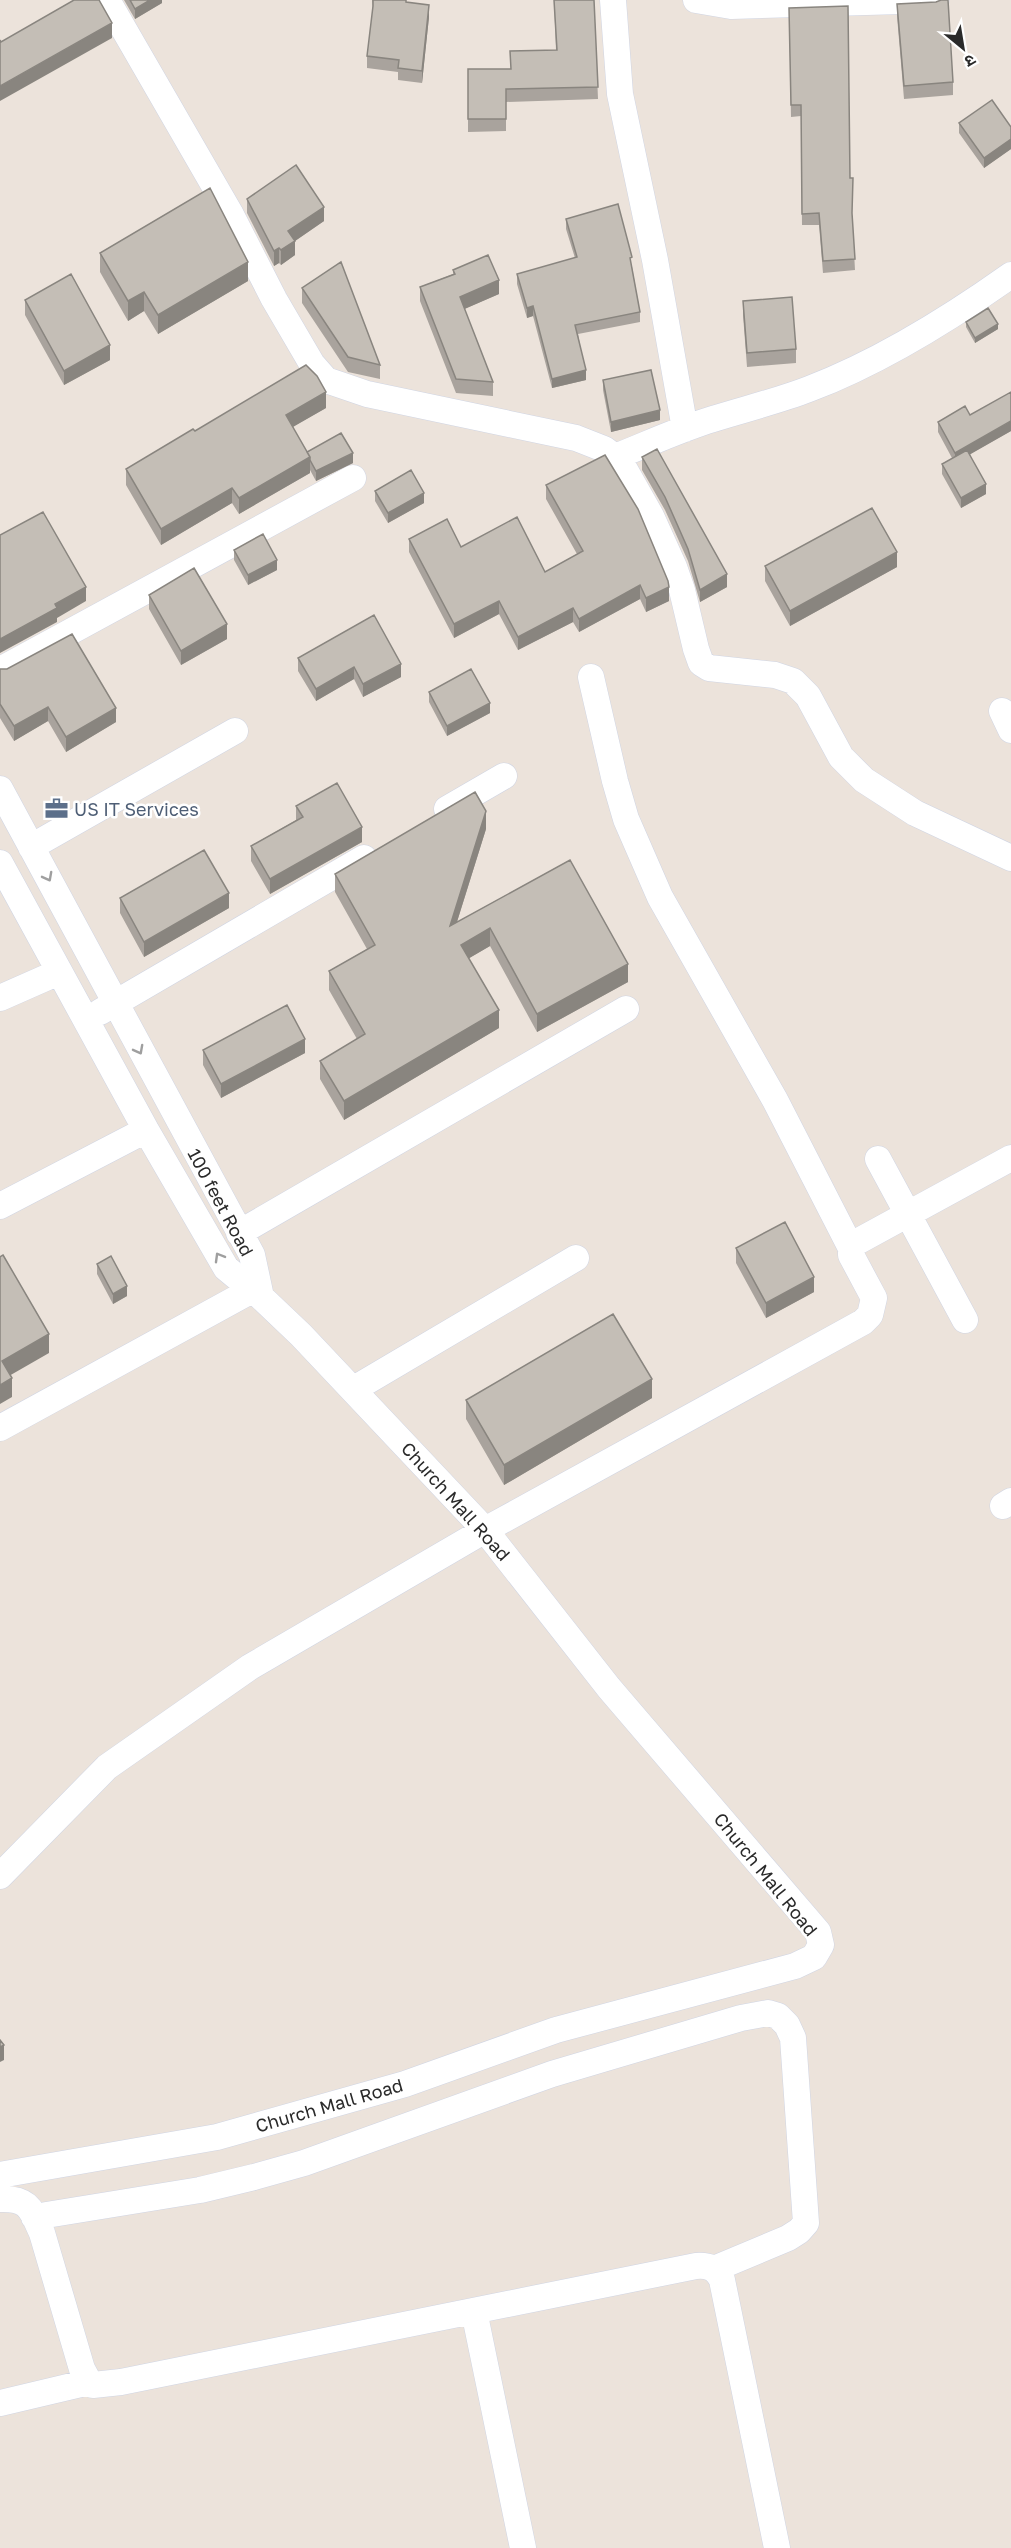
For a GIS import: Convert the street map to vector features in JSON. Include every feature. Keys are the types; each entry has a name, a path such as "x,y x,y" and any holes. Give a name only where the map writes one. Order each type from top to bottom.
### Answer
{"street":[{"path":"108,0 230,213 274,298 312,364 326,380 367,394 576,438 615,457 651,516 679,580 701,663 710,668 775,675 793,681 808,696 841,757 864,780 915,813 1011,858"},
{"path":"613,0 620,94 655,260 685,429"},
{"path":"696,0 731,6 936,0"},
{"path":"615,457 685,429 793,395 837,377 945,319 1011,275"},
{"path":"0,670 353,478"},
{"path":"0,1876 82,1791 132,1748 250,1667 485,1530 863,1322 870,1315 874,1298 851,1255 851,1248 775,1100 660,897 623,810 591,677"},
{"path":"31,847 235,731"},
{"path":"422,824 504,776"},
{"name":"100 feet Road","path":"0,789 252,1256 256,1293"},
{"path":"85,1020 381,848"},
{"name":"100 feet Road","path":"0,863 140,1119 226,1268 256,1293"},
{"path":"0,998 59,972"},
{"path":"239,1233 626,1009"},
{"path":"0,1206 140,1119 163,1094"},
{"path":"851,1248 861,1239 1011,1158"},
{"path":"878,1159 965,1320"},
{"path":"354,1389 576,1258"},
{"path":"0,1428 256,1293"},
{"name":"Church Mall Road","path":"0,2175 217,2137 405,2084 556,2030 795,1966 807,1962 818,1952 821,1945 818,1932 609,1688 485,1530 354,1389 256,1293"},
{"path":"34,2217 200,2190 254,2177 304,2163 552,2074 715,2026 768,2013 778,2016 787,2025 793,2038 806,2223 788,2238 714,2269"},
{"path":"0,2199 14,2199 27,2204 42,2233 82,2369 89,2382"},
{"path":"0,2403 89,2382 98,2385 121,2382 706,2265 714,2269 722,2280 777,2548"},
{"path":"474,2311 524,2548"}],"building":[{"path":"74,0 99,0 112,23 0,86 0,40 1,42"},
{"path":"130,0 150,0 135,9"},
{"path":"373,0 406,0 406,2 429,5 422,71 398,68 399,60 367,56"},
{"path":"554,0 594,0 598,87 506,89 506,119 468,119 468,69 511,69 510,51 557,50"},
{"path":"948,0 953,82 904,86 897,4"},
{"path":"848,6 850,178 853,178 852,213 855,259 823,261 819,213 802,214 801,105 791,105 789,8"},
{"path":"992,100 1011,127 1011,139 984,158 959,123"},
{"path":"296,165 324,207 288,231 295,241 281,250 279,248 274,251 247,199"},
{"path":"210,188 248,262 158,315 144,292 128,301 100,253"},
{"path":"618,204 632,257 630,258 640,312 575,325 586,370 552,379 533,306 527,308 517,274 577,257 566,219"},
{"path":"488,255 499,280 460,297 493,382 456,379 420,287 455,274 453,270"},
{"path":"341,262 380,365 348,357 302,288"},
{"path":"71,274 110,345 64,371 25,300"},
{"path":"792,297 796,349 747,353 743,301"},
{"path":"988,308 998,324 975,338 966,322"},
{"path":"306,365 317,376 326,392 286,415 310,457 239,498 232,488 161,529 126,469"},
{"path":"651,370 660,410 611,422 603,380"},
{"path":"1011,392 1011,421 955,453 938,422 965,406 970,415"},
{"path":"341,433 353,453 316,471 307,452"},
{"path":"657,449 727,574 700,590 688,549 665,497 642,457"},
{"path":"967,450 986,484 961,498 942,464"},
{"path":"605,455 638,509 669,587 646,598 640,585 579,619 573,608 518,637 499,601 454,624 409,539 447,519 461,547 517,517 545,572 583,551 546,485"},
{"path":"411,470 424,493 388,513 375,491"},
{"path":"872,508 897,552 790,611 765,566"},
{"path":"43,512 86,587 55,604 57,608 0,639 0,535"},
{"path":"263,534 277,560 248,575 234,550"},
{"path":"194,568 227,624 181,651 149,595"},
{"path":"374,615 401,664 363,684 354,667 316,689 298,658"},
{"path":"72,634 116,708 66,737 48,707 14,726 0,704 0,669 7,669"},
{"path":"471,669 490,703 447,726 429,692"},
{"path":"337,783 362,827 270,879 251,846 303,817 296,806"},
{"path":"475,792 486,811 450,926 570,860 628,964 537,1014 490,928 461,945 499,1010 344,1101 320,1061 365,1034 329,971 375,945 335,874"},
{"path":"204,850 229,893 144,942 120,898"},
{"path":"287,1005 305,1039 221,1084 203,1050"},
{"path":"785,1222 814,1277 766,1303 736,1248"},
{"path":"3,1255 49,1334 2,1361 12,1378 0,1385 0,1257"},
{"path":"111,1256 127,1286 113,1294 97,1264"},
{"path":"613,1314 652,1379 504,1465 466,1400"}],"place":[{"name":"US IT Services","path":"56,809"}]}
